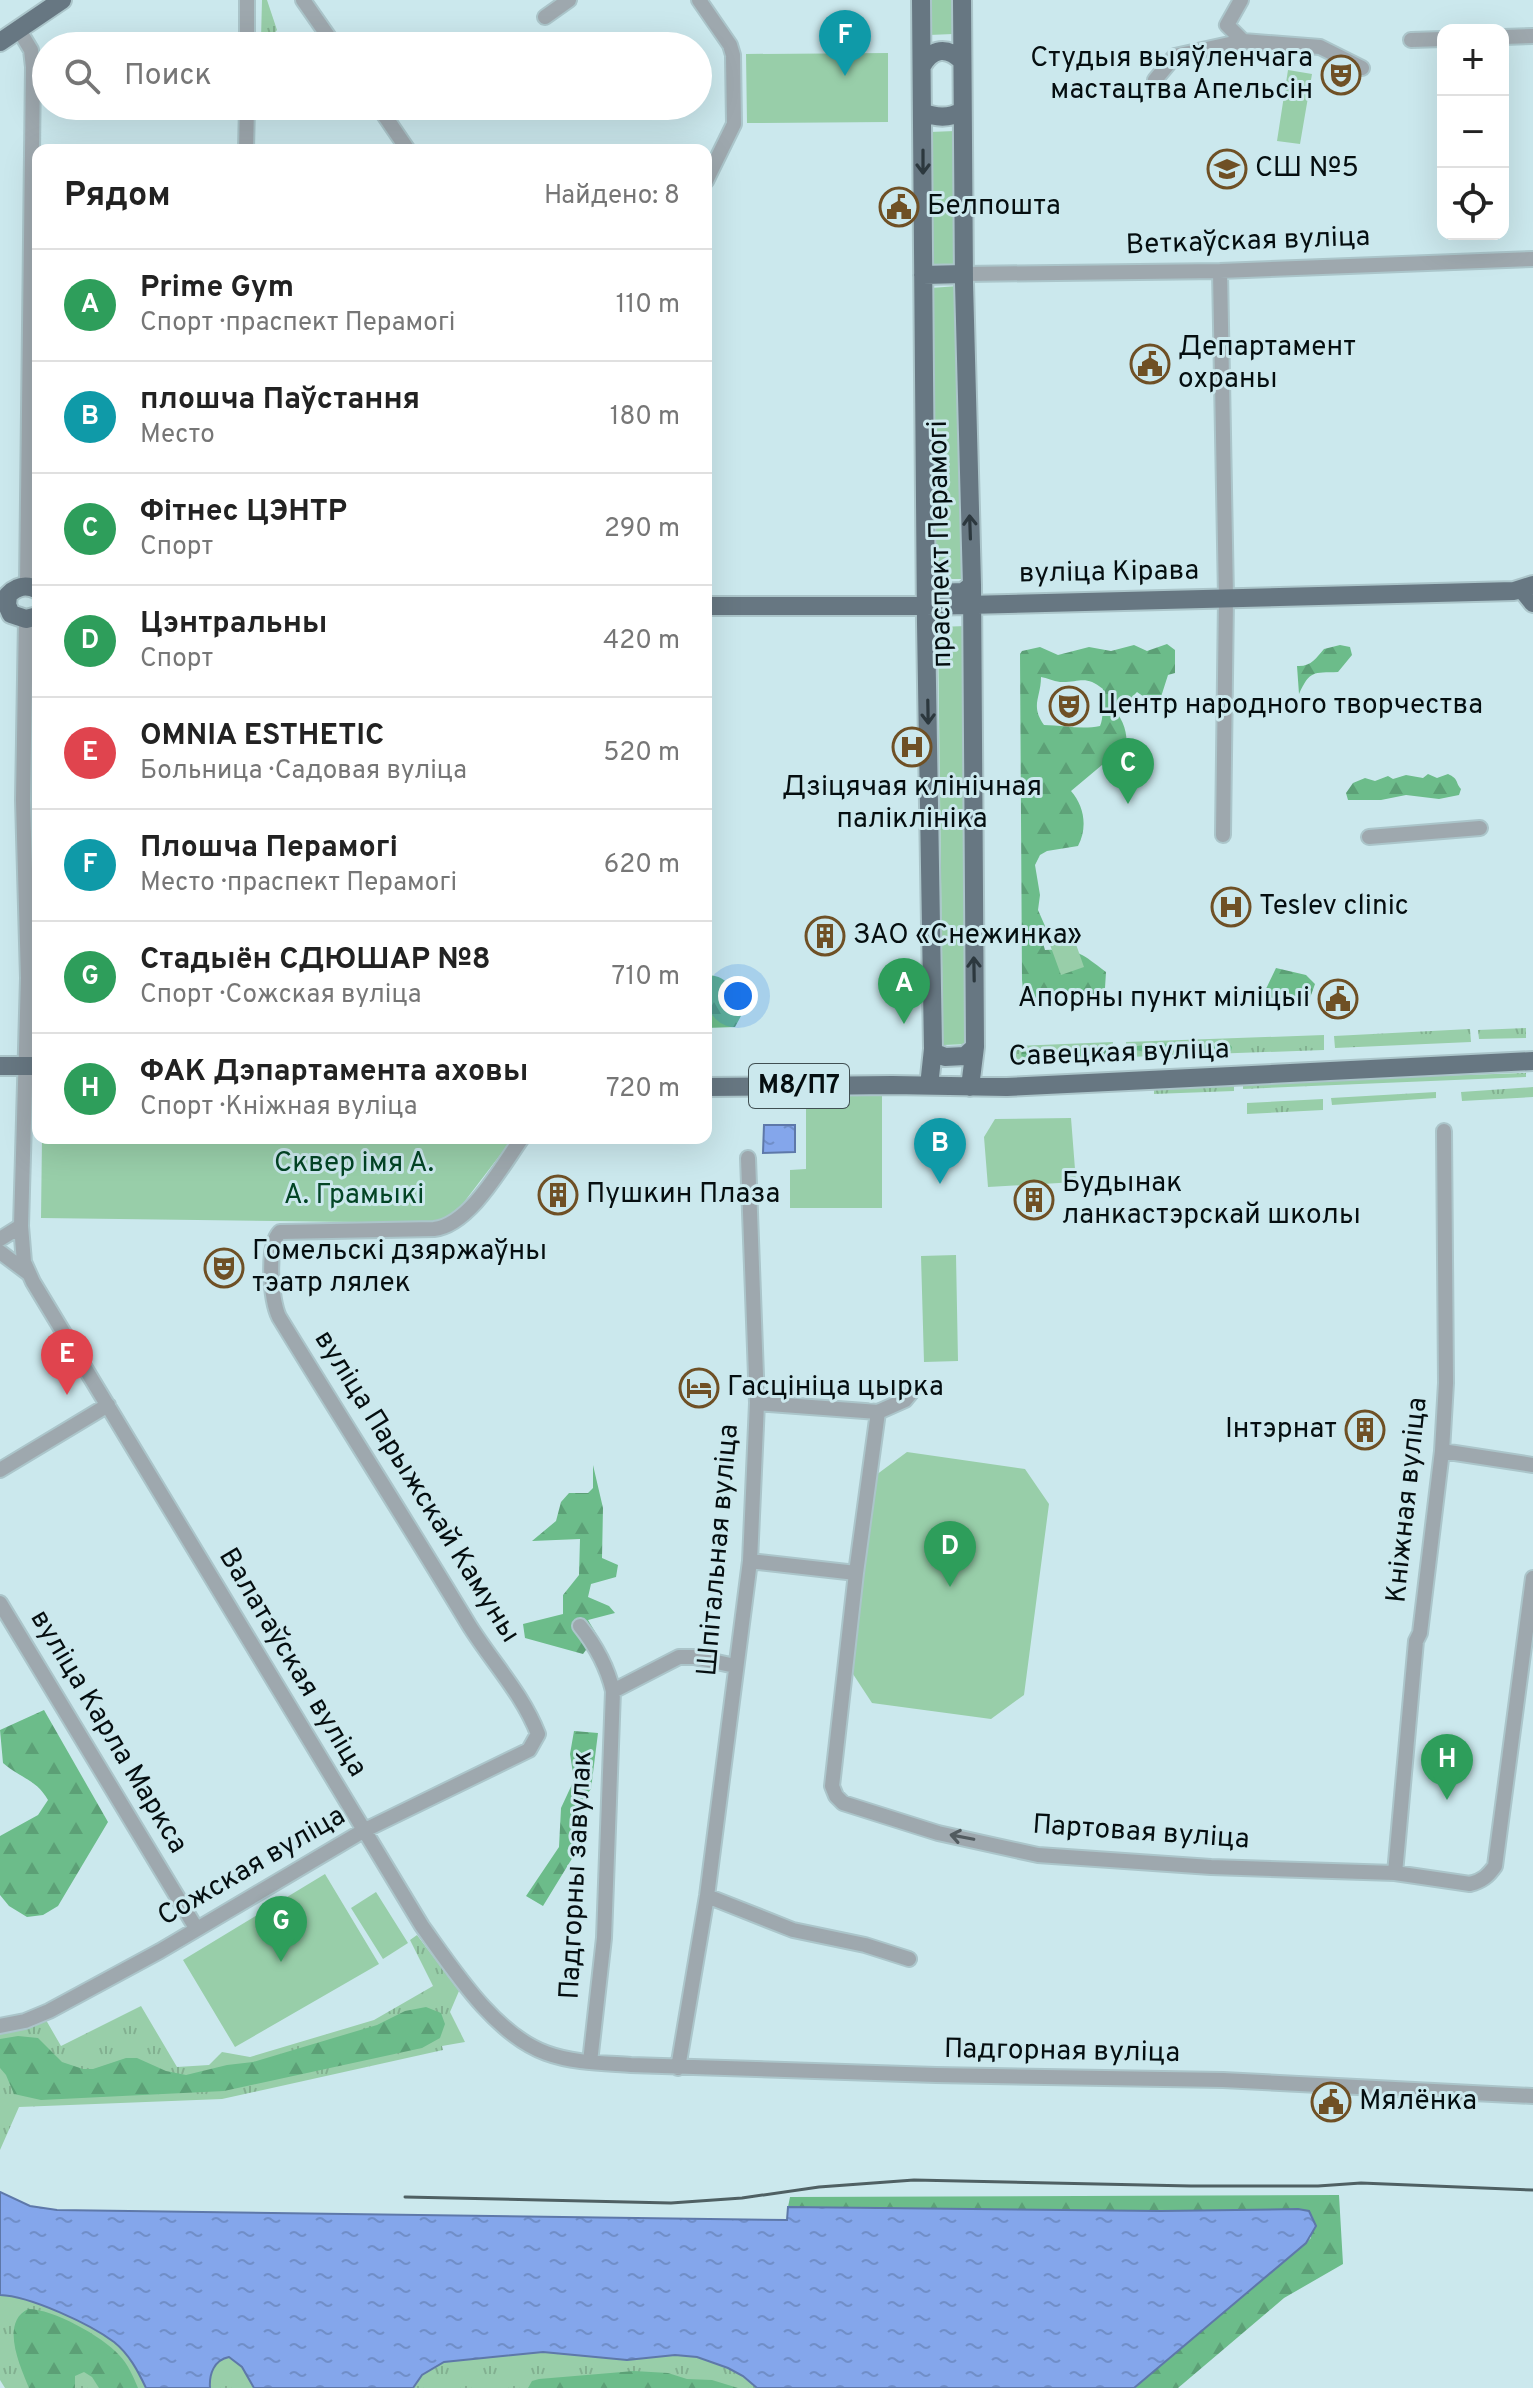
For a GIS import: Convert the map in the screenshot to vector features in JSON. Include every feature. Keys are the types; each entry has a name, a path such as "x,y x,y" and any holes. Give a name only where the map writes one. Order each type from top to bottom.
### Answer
{"main road":[{"path":"0,42 62,0"},
{"name":"праспект Перамогі","path":"921,0 933,1052 929,1086"},
{"name":"праспект Перамогі","path":"962,0 964,274 972,585 975,1047 970,1087"},
{"path":"922,66 928,55 941,49 953,52 962,61"},
{"path":"922,112 941,117 954,116 962,111"},
{"path":"923,275 964,274"},
{"path":"927,586 935,593 963,592 972,585"},
{"path":"32,588 15,588 4,605 11,614 32,617"},
{"name":"вуліца Кірава","path":"712,606 926,614 971,605 1528,594"},
{"path":"926,614 957,614 964,616 970,624"},
{"path":"933,1052 945,1057 965,1056 975,1047"},
{"name":"Савецкая вуліца","path":"712,1087 970,1087 1222,1078 1533,1061"},
{"path":"0,1066 32,1066"}],"street":[{"path":"303,0 325,32"},
{"path":"545,17 569,0"},
{"path":"699,0 733,55 734,124 712,169"},
{"path":"1241,0 1227,25 1243,41"},
{"path":"247,1 247,32"},
{"path":"19,30 31,50 32,58"},
{"path":"1509,37 1533,36"},
{"path":"1411,40 1437,39"},
{"path":"1155,80 1175,56 1243,41 1320,47 1362,68"},
{"path":"33,120 33,144"},
{"path":"246,144 247,120"},
{"path":"388,120 404,144"},
{"name":"Веткаўская вуліца","path":"964,274 1220,271 1533,259"},
{"path":"1220,271 1226,598 1223,835"},
{"name":"Валатаўская вуліца","path":"32,617 23,800 32,1066 21,1226 24,1262 363,1831 445,1958 508,2031 546,2053 590,2062"},
{"path":"1369,837 1480,828"},
{"name":"Кніжная вуліца","path":"1395,1873 1416,1641 1420,1633 1442,1451 1446,1347 1444,1131"},
{"name":"вуліца Парыжскай Камуны","path":"518,1144 463,1216 449,1226 434,1229 282,1231 275,1236 272,1244 272,1297 279,1317 484,1650 509,1678 532,1717 538,1734 529,1750"},
{"name":"Шпітальная вуліца","path":"678,2068 707,1896 750,1561 757,1403 748,1158"},
{"path":"0,1239 21,1226"},
{"path":"0,1252 29,1274"},
{"path":"757,1403 871,1411 905,1400 914,1389"},
{"path":"0,1470 108,1405"},
{"name":"Партовая вуліца","path":"871,1411 832,1786 843,1803 938,1833 1038,1855 1211,1867 1395,1873 1470,1884 1489,1875 1495,1866 1526,1694"},
{"path":"1442,1451 1533,1465"},
{"path":"750,1561 856,1573"},
{"path":"1526,1694 1533,1578"},
{"name":"вуліца Карла Маркса","path":"0,1603 196,1928"},
{"name":"Падгорны завулак","path":"580,1626 607,1668 613,1691 604,1938 590,2062"},
{"path":"613,1691 679,1657 735,1666"},
{"name":"Сожская вуліца","path":"0,2026 25,2021 49,2011 363,1831 529,1750"},
{"path":"707,1896 793,1930 865,1945 909,1959"},
{"name":"Падгорная вуліца","path":"590,2062 678,2068 1223,2080 1533,2096"}],"green space":[{"path":"262,0 267,0 277,30 261,32"},
{"path":"928,0 953,0 953,34 929,35"},
{"path":"888,53 888,122 747,123 746,54"},
{"path":"1288,70 1312,74 1300,144 1277,141"},
{"path":"955,131 956,265 931,266 930,132"},
{"path":"958,286 963,579 935,579 931,288"},
{"path":"966,626 969,1044 943,1045 938,627"},
{"path":"1167,644 1175,650 1175,673 1168,675 1160,700 1150,701 1137,692 1126,703 1110,706 1121,719 1126,734 1126,751 1121,767 1102,765 1071,791 1083,817 1083,832 1078,846 1047,851 1040,855 1035,865 1040,895 1038,910 1045,926 1042,940 1045,950 1072,951 1084,956 1106,972 1105,988 1085,997 1031,998 1023,990 1022,980 1020,654 1040,647 1058,655 1089,647 1111,651 1134,645 1147,651","holes":["1041,677 1060,682 1086,680 1097,684 1103,689 1100,726 1044,725 1037,707"]},
{"path":"1340,645 1350,647 1352,655 1338,672 1313,674 1299,694 1297,666 1310,663 1324,649"},
{"path":"1428,774 1437,778 1448,774 1451,776 1461,789 1459,795 1439,799 1406,795 1381,800 1348,800 1346,793 1353,783 1365,778 1375,781 1388,776 1393,779 1406,775 1423,778"},
{"path":"1072,933 1084,967 1061,975 1049,942"},
{"path":"1276,968 1306,975 1315,984 1310,998 1304,1000 1288,996 1282,1002 1270,997 1265,991"},
{"path":"712,976 722,978 730,988 741,1016 735,1027 712,1028"},
{"path":"1526,1028 1526,1038 1479,1039 1478,1030"},
{"path":"1470,1029 1471,1042 1335,1048 1334,1036"},
{"path":"1324,1035 1324,1050 1127,1057 1126,1042"},
{"path":"1113,1042 1113,1058 1016,1061 1016,1046"},
{"path":"1179,1042 1205,1045 1228,1043 1232,1047 1231,1051 1209,1048 1161,1053 1136,1050 1137,1046 1162,1043 1175,1046"},
{"path":"1105,1046 1111,1050 1110,1056 1095,1052 1091,1056 1024,1058 1021,1055 1022,1052"},
{"path":"1526,1073 1526,1077 1243,1089 1243,1082"},
{"path":"1234,1083 1234,1091 1154,1094 1154,1086"},
{"path":"1533,1087 1533,1097 1462,1101 1461,1092"},
{"path":"1436,1092 1436,1098 1332,1105 1331,1098"},
{"path":"806,1095 882,1095 882,1208 790,1208 790,1170 806,1169"},
{"path":"1323,1099 1323,1110 1247,1114 1247,1103"},
{"path":"1071,1118 1076,1182 988,1187 984,1137 995,1119"},
{"name":"Сквер імя А. А. Грамыкі","path":"42,1144 508,1144 455,1214 442,1223 41,1218"},
{"path":"956,1255 958,1361 924,1362 921,1256"},
{"path":"907,1452 1025,1469 1049,1504 1024,1695 991,1719 872,1703 851,1671 876,1475"},
{"path":"593,1465 603,1508 602,1558 618,1565 616,1577 591,1584 588,1597 609,1606 615,1613 588,1620 597,1635 583,1654 525,1638 523,1624 563,1614 563,1595 579,1575 580,1539 532,1541 556,1521 561,1502 569,1493 588,1493 593,1488"},
{"path":"44,1710 108,1822 58,1906 43,1915 27,1917 9,1906 0,1895 0,1836 38,1815 48,1800 33,1783 3,1763 0,1730"},
{"path":"574,1731 598,1733 591,1789 577,1807 576,1852 543,1906 526,1896 559,1847 561,1808 574,1780 570,1754"},
{"path":"325,1874 379,1964 235,2047 183,1960"},
{"path":"376,1892 408,1943 383,1959 351,1908"},
{"path":"417,1935 459,1991 450,2012 465,2042 442,2046 443,2050 222,2099 19,2107 0,2150 0,2032 22,2029 46,2020 61,2046 141,2006 177,2067 209,2065 222,2052 250,2057 374,2020 433,1986 410,1940"},
{"path":"426,2007 441,2013 445,2024 440,2038 422,2048 224,2091 41,2100 14,2094 0,2068 0,2039 18,2036 38,2038 62,2062 83,2069 137,2058 166,2071 186,2075 253,2062 377,2025 405,2011"},
{"path":"1339,2195 1343,2264 1284,2298 1178,2388 1134,2388 1311,2238 1304,2210 788,2207 790,2197"},
{"path":"0,2295 43,2306 103,2335 129,2357 146,2388 5,2388 0,2380"},
{"path":"28,2309 63,2319 101,2340 122,2359 138,2388 99,2388 92,2377 84,2372 75,2376 75,2388 29,2388 17,2357 14,2334 15,2324"},
{"path":"543,2352 627,2360 675,2355 697,2357 728,2368 757,2388 413,2388 422,2375 444,2362"},
{"path":"229,2357 242,2367 254,2388 210,2388 214,2368"},
{"path":"634,2371 712,2380 738,2388 528,2388 532,2381 539,2379"}],"water":[{"path":"764,1125 795,1125 795,1152 763,1153"},
{"path":"0,2192 30,2206 57,2210 787,2220 788,2207 1161,2211 1298,2209 1309,2211 1316,2226 1306,2243 1134,2388 757,2388 728,2368 697,2357 675,2355 627,2360 543,2352 444,2362 422,2375 413,2388 254,2388 242,2367 229,2357 214,2368 210,2388 146,2388 129,2357 103,2335 43,2306 0,2295"}],"railway":[{"path":"405,2197 671,2203 914,2180 1191,2186 1361,2183 1533,2190"}],"place":[{"name":"Студыя выяўленчага мастацтва Апельсін","path":"1341,75"},
{"name":"Плошча Перамогі","path":"845,76"},
{"name":"СШ №5","path":"1227,169"},
{"name":"Белпошта","path":"899,207"},
{"name":"Департамент охраны","path":"1150,364"},
{"name":"Центр народного творчества","path":"1069,706"},
{"name":"Дзіцячая клінічная паліклініка","path":"912,747"},
{"name":"Фітнес ЦЭНТР","path":"1128,804"},
{"name":"Teslev clinic","path":"1231,907"},
{"name":"ЗАО «Снежинка»","path":"825,936"},
{"name":"Апорны пункт міліцыі","path":"1338,999"},
{"name":"Prime Gym","path":"904,1024"},
{"name":"плошча Паўстання","path":"940,1184"},
{"name":"Пушкин Плаза","path":"558,1195"},
{"name":"Будынак ланкастэрскай школы","path":"1034,1200"},
{"name":"Гомельскі дзяржаўны тэатр лялек","path":"224,1268"},
{"name":"Гасцініца цырка","path":"699,1388"},
{"name":"OMNIA ESTHETIC","path":"67,1395"},
{"name":"Інтэрнат","path":"1365,1430"},
{"name":"Цэнтральны","path":"950,1587"},
{"name":"ФАК Дэпартамента аховы","path":"1447,1800"},
{"name":"Стадыён СДЮШАР №8","path":"281,1962"},
{"name":"Мялёнка","path":"1331,2102"}]}
